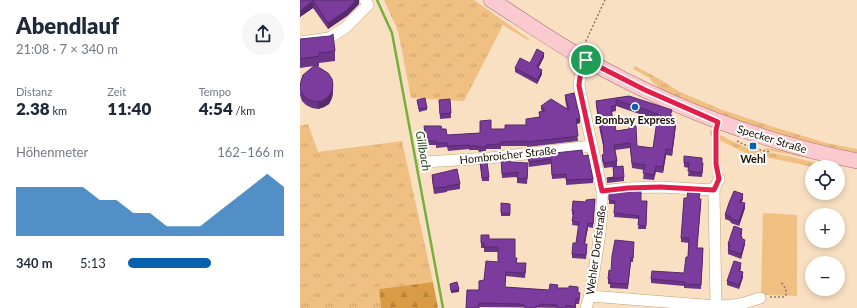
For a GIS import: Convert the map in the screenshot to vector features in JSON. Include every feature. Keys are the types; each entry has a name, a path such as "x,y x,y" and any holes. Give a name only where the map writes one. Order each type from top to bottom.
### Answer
{"main road":[{"name":"Specker Straße","path":"495,2 537,31 582,58 645,90 718,122 790,146 857,161"}],"street":[{"path":"300,42 330,38 345,28 368,5 365,0"},
{"name":"Wehler Dorfstraße","path":"582,58 579,86 602,191 600,231 590,296 586,308"},
{"name":"Hombroicher Straße","path":"424,162 490,158 592,146"},
{"path":"716,307 714,190 719,179"},
{"name":"Wehler Dorfstraße","path":"602,191 628,188 660,187 714,190"},
{"path":"590,296 716,307 740,305 760,298"}],"path":[{"path":"582,58 605,0"},
{"path":"718,122 716,130 716,164 719,179"},
{"path":"760,298 782,297 786,295 785,288 780,282"}],"green space":[{"path":"384,0 474,0 529,39 528,40 503,25 464,101 411,98 398,31"},
{"path":"635,66 680,92 720,109 826,143 857,149 857,155 768,133 666,93 651,81 650,78 633,69"},
{"path":"308,124 318,152 402,141 433,282 379,289 381,308 300,308 300,126"},
{"path":"710,130 742,146 805,160 805,165 745,153 710,135"},
{"path":"765,148 781,150 826,160 816,160 765,150"},
{"path":"845,164 857,167 857,169 845,166"},
{"path":"763,213 797,215 797,296 761,295"},
{"path":"433,282 438,308 381,308 379,289"}],"building":[{"path":"300,0 356,0 347,10 328,23 313,1 300,11"},
{"path":"333,34 335,51 319,53 319,56 300,59 300,39 330,36"},
{"path":"537,49 544,53 537,67 542,70 537,80 515,68 520,58 530,63"},
{"path":"315,65 328,73 332,79 333,85 329,96 318,102 306,98 300,88 303,75"},
{"path":"574,93 580,118 576,119 578,136 527,142 501,142 501,144 486,145 486,147 469,145 448,146 447,143 426,141 424,126 441,126 442,129 446,129 447,135 480,133 480,121 491,120 491,129 505,129 505,125 526,125 526,119 540,117 539,112 545,111 541,106 551,99 569,110 565,95"},
{"path":"629,96 672,110 670,116 676,120 672,150 666,149 663,167 656,166 654,175 643,173 645,165 632,163 630,143 614,145 617,161 604,163 602,155 604,154 603,139 596,101","holes":["616,100 658,114 653,148 637,146 636,126 629,127 629,129 616,131 615,124 613,124 611,106 616,106"]},
{"path":"425,98 427,108 419,109 417,100"},
{"path":"450,99 451,113 440,114 439,100"},
{"path":"582,150 583,156 588,155 593,179 566,180 566,174 552,175 551,159 529,162 528,156"},
{"path":"684,156 702,158 702,173 688,171 689,163 684,163"},
{"path":"510,158 510,162 528,163 527,179 517,178 518,172 502,174 501,159"},
{"path":"480,162 487,162 489,177 482,178"},
{"path":"623,166 624,177 607,179 614,177 613,167"},
{"path":"457,169 460,184 434,188 432,175"},
{"path":"641,191 641,201 647,201 646,226 638,225 639,216 614,213 615,201 609,200 609,193"},
{"path":"688,191 700,192 699,199 701,199 697,248 703,248 701,285 651,279 652,271 684,273 686,257 688,257 689,238 681,238 684,198 687,198"},
{"path":"734,191 743,194 740,202 745,203 739,221 731,219 730,216 725,215"},
{"path":"595,199 593,224 588,223 584,244 587,244 586,255 572,254 573,243 576,243 579,222 572,221 574,211 572,211 573,201 586,202 586,200"},
{"path":"501,203 510,204 510,214 501,213"},
{"path":"734,226 742,229 740,236 745,240 741,254 728,250 730,245 728,244"},
{"path":"481,235 489,235 489,239 515,239 515,258 517,258 516,263 526,263 525,273 506,272 505,287 549,290 550,284 558,285 557,288 569,288 569,286 578,287 578,292 580,293 579,299 576,299 575,307 566,305 566,308 557,308 557,305 540,304 539,306 536,306 536,308 525,308 525,305 520,304 479,303 479,308 466,308 467,290 479,290 479,281 484,280 486,261 498,262 498,247 484,247 484,243 481,243"},
{"path":"615,240 634,242 633,258 631,257 628,284 610,283 610,279 608,279 609,270 611,271"},
{"path":"734,261 741,263 739,271 743,272 739,285 727,281"},
{"path":"457,282 459,289 451,291 450,284"}],"waterway":[{"name":"Gillbach","path":"377,0 392,33 443,308"}],"place":[{"name":"Bombay Express","path":"635,107"},
{"name":"Wehl","path":"753,146"}],"route":[{"path":"586,60 645,90 718,122 716,130 716,164 719,179 714,190 660,187 628,188 602,191 579,86 579,78 586,60"}]}
